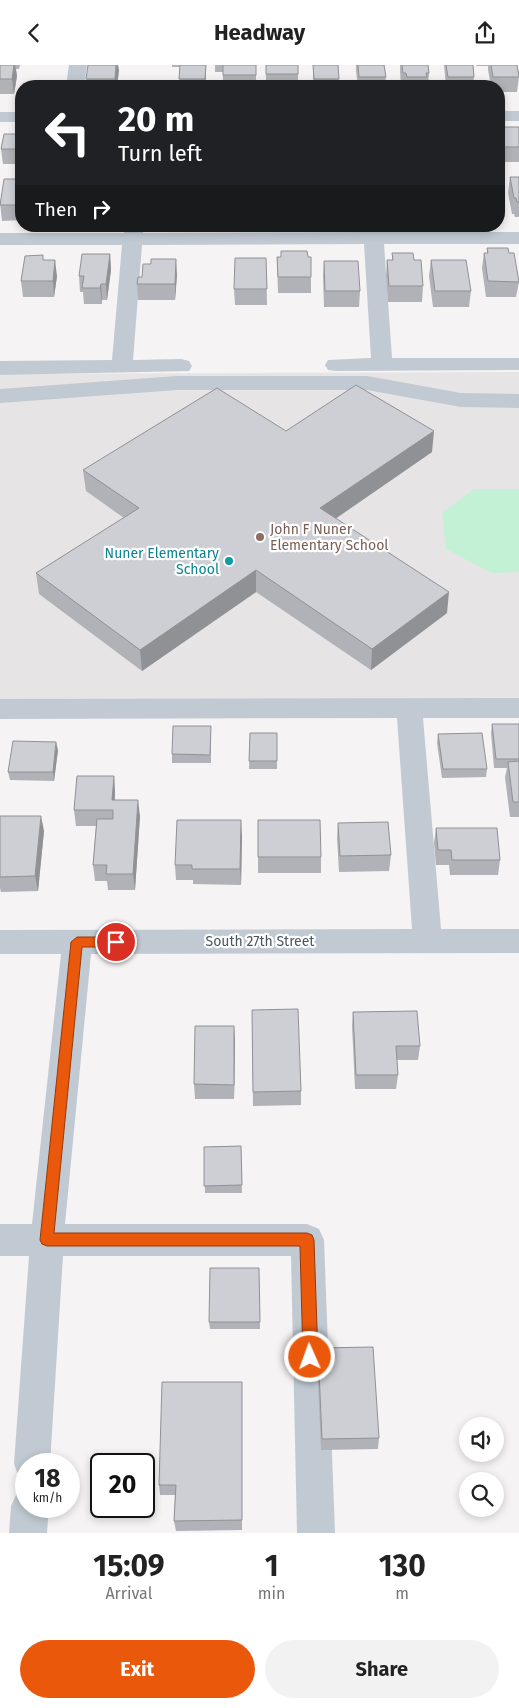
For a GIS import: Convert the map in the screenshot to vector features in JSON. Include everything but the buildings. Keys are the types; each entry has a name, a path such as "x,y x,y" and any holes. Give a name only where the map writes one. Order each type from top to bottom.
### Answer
{"street":[{"path":"76,80 78,65"},
{"path":"505,116 519,116"},
{"path":"0,117 15,117"},
{"path":"122,367 134,232"},
{"path":"0,239 134,232 373,232 519,238"},
{"path":"373,232 382,365"},
{"path":"0,368 519,365"},
{"path":"0,396 177,383 367,383 462,400 519,401"},
{"path":"409,708 427,940"},
{"path":"0,709 519,708"},
{"name":"South 27th Street","path":"0,942 519,941"},
{"path":"33,1453 47,1240 77,942"},
{"path":"0,1240 307,1240 316,1533"},
{"path":"28,1533 29,1518"}],"shaded area":[{"name":"John F Nuner Elementary School","path":"519,372 519,700 0,702 0,374"}],"green space":[{"path":"474,489 519,489 519,572 492,573 446,549 442,513"}],"place":[{"name":"John F Nuner Elementary School","path":"260,537"},
{"name":"Nuner Elementary School","path":"229,561"}],"route":[{"path":"116,942 77,942 47,1240 307,1240 310,1357"}]}
